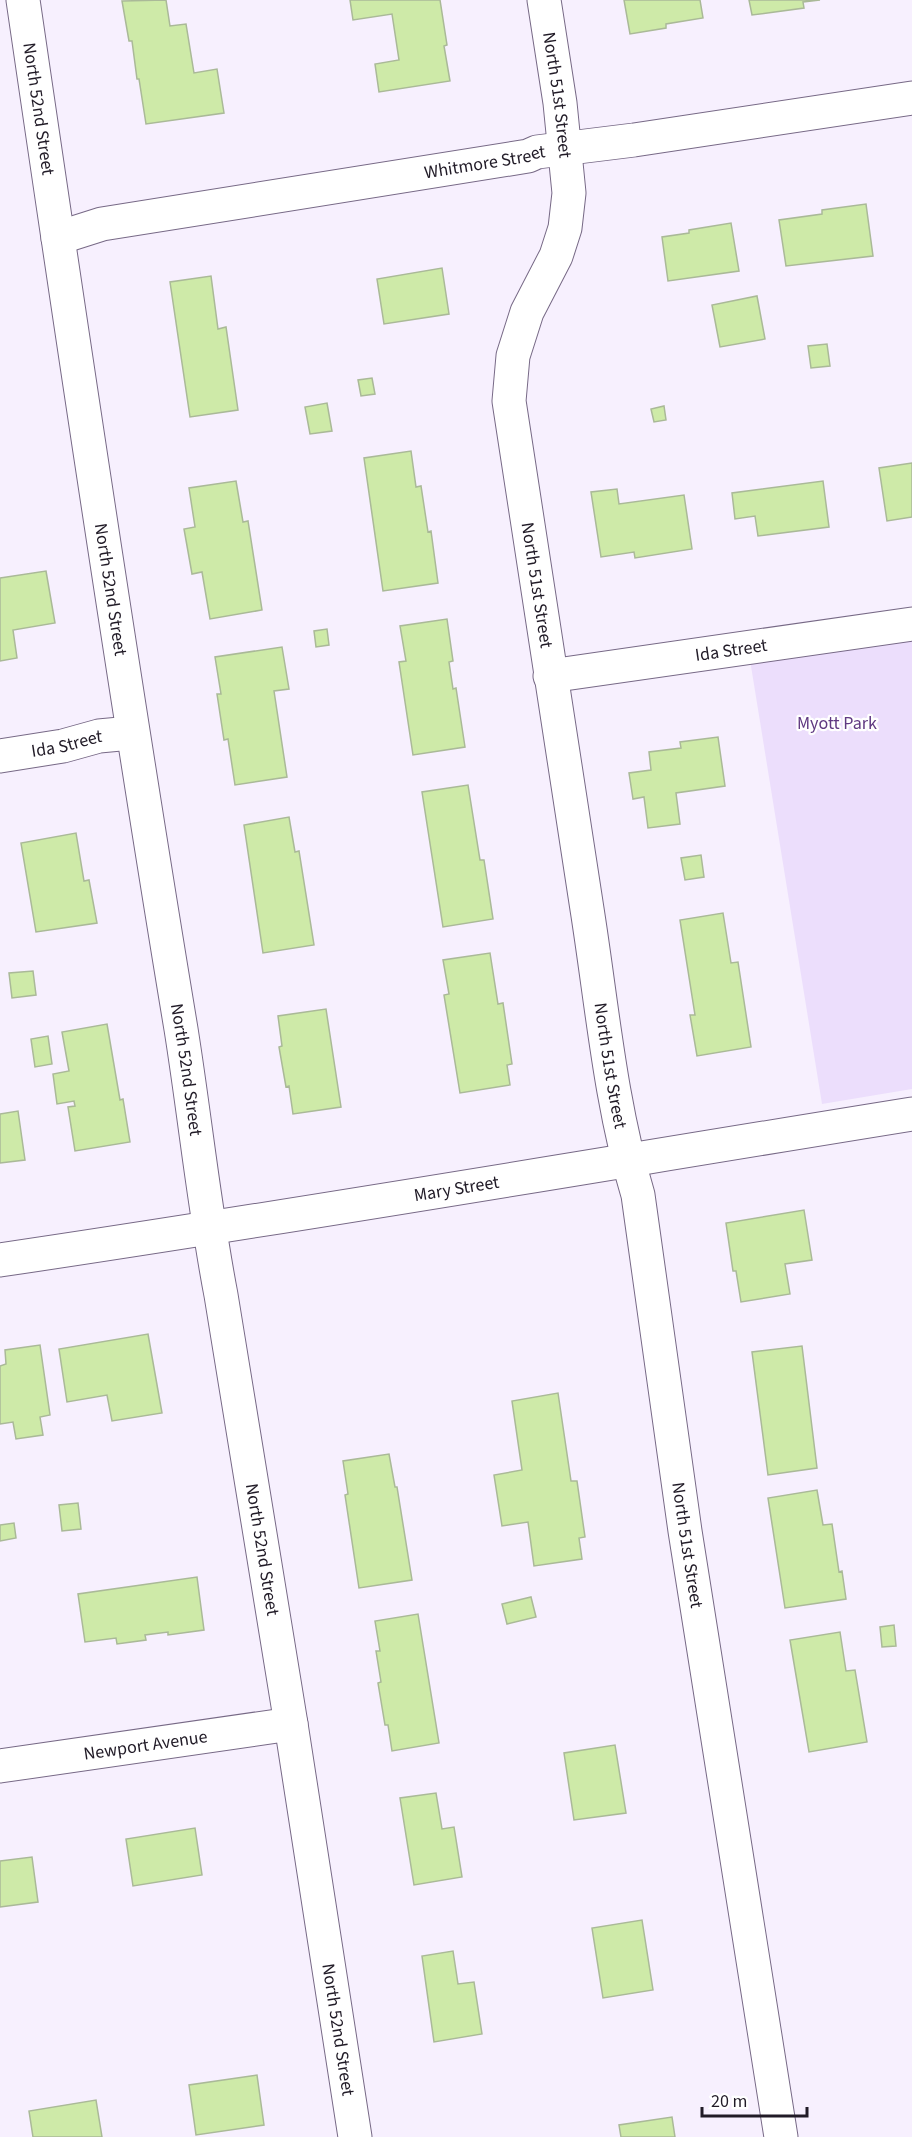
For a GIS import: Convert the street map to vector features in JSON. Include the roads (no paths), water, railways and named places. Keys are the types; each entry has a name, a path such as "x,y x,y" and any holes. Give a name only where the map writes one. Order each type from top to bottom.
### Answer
{"street":[{"name":"North 52nd Street","path":"23,0 131,733 186,1064 209,1229 291,1724 355,2137"},
{"name":"North 51st Street","path":"544,0 561,103 569,193 565,228 556,256 527,312 513,356 509,401 588,911 603,1024 628,1160 638,1195 685,1531 781,2137"},
{"name":"Whitmore Street","path":"58,238 102,224 516,158 537,152 634,140 912,98"},
{"name":"Ida Street","path":"550,676 912,624"},
{"name":"Ida Street","path":"0,756 63,746 99,736 131,733"},
{"name":"Mary Street","path":"0,1260 209,1229 912,1114"},
{"name":"Newport Avenue","path":"0,1766 291,1724"}],"park label":[{"name":"Myott Park","path":"837,723"}]}
